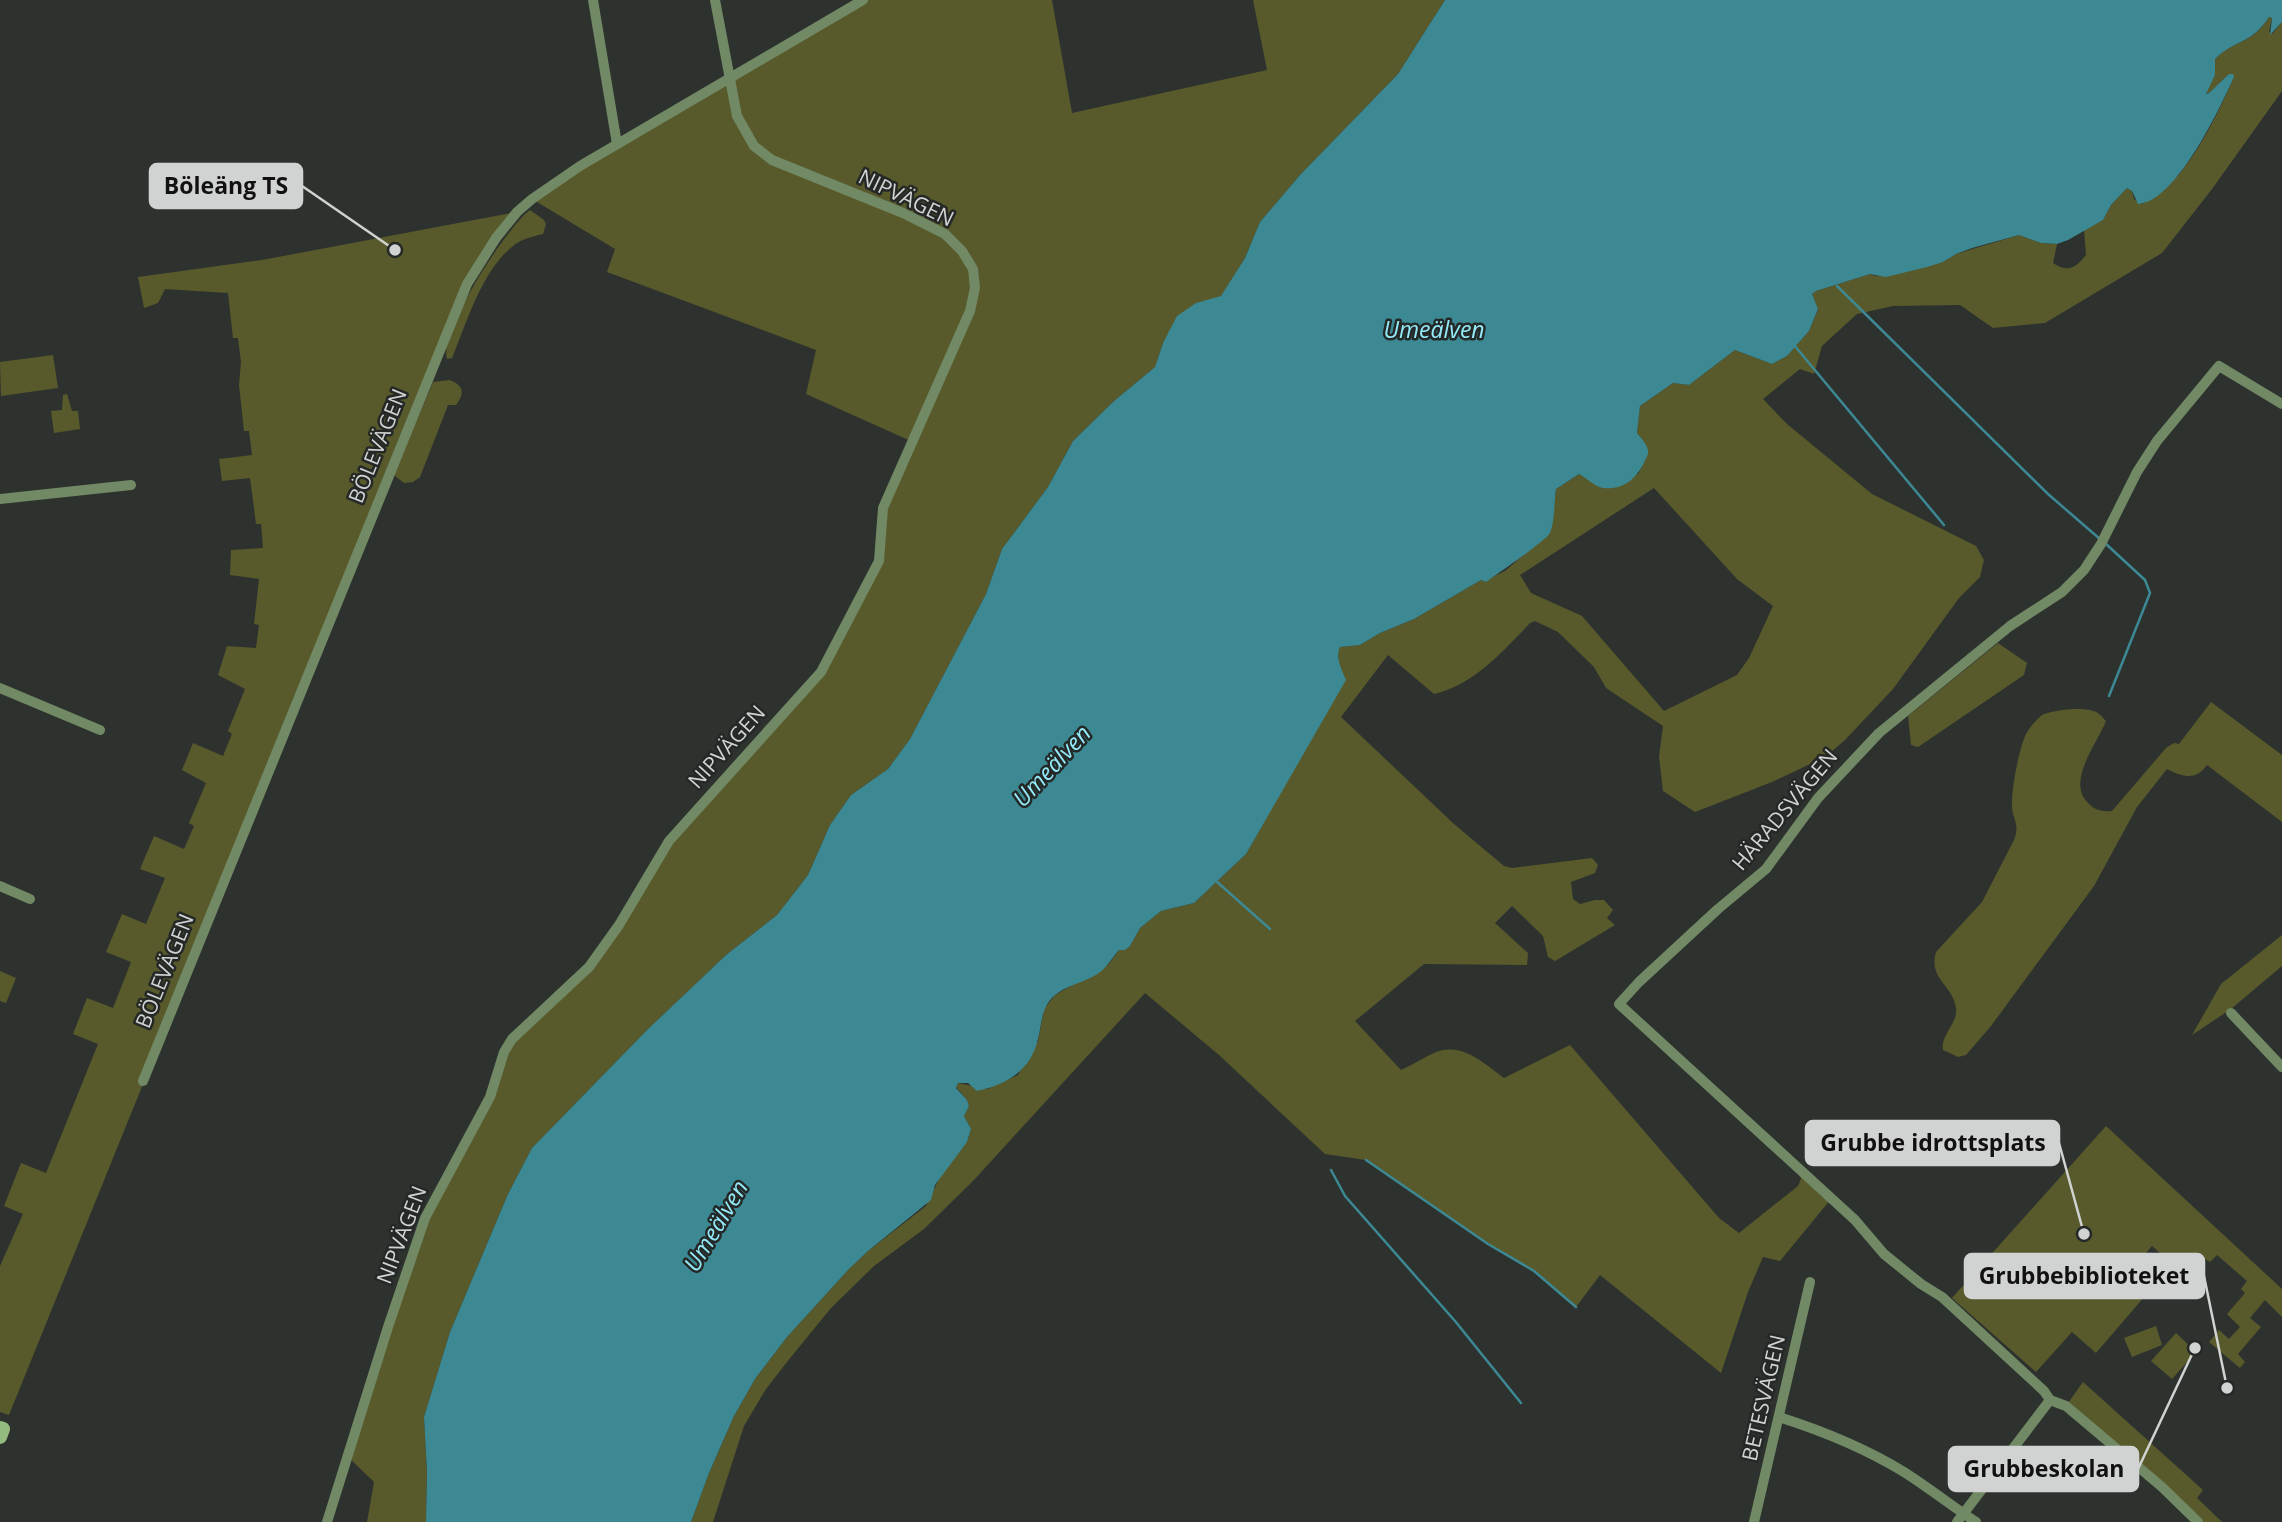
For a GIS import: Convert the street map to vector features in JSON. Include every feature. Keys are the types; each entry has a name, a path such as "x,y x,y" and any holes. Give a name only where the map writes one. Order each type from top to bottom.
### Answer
{"street":[{"path":"593,0 617,144"},
{"name":"NIPVÄGEN","path":"327,1522 425,1218 490,1097 504,1052 512,1039 589,967 619,925 669,841 821,672 879,561 883,508 970,311 975,288 973,269 962,251 945,234 904,213 772,160 754,146 737,116 728,80 715,0"},
{"name":"BÖLEVÄGEN","path":"143,1081 467,284 496,238 517,212 551,185 863,0"},
{"name":"HÄRADSVÄGEN","path":"2050,1400 2044,1391 1942,1297 1921,1284 1875,1246 1855,1220 1619,1004 1698,928 1766,869 1818,798 1879,733 2010,626 2062,592 2084,570 2101,544 2137,472 2157,441 2219,366 2282,404"},
{"path":"0,499 131,485"},
{"path":"0,688 100,730"},
{"path":"0,886 30,899"},
{"path":"2231,1013 2282,1068"},
{"name":"BETESVÄGEN","path":"1754,1522 1810,1282"},
{"path":"1960,1518 2050,1400 2066,1406 2199,1522"},
{"path":"1779,1417 1830,1434 1868,1453 1903,1472 1960,1518 1976,1522"},
{"path":"0,1428 3,1429 0,1437"}],"green space":[{"path":"863,0 1052,0 1072,113 1267,70 1253,0 1445,0 1398,74 1300,175 1260,222 1245,258 1221,297 1196,303 1163,343 1155,367 1114,401 1073,441 1048,487 1002,549 986,594 910,739 888,769 851,795 830,825 808,875 777,915 726,955 647,1030 532,1148 508,1194 450,1332 424,1417 426,1522 367,1522 374,1482 347,1456 425,1218 470,1138 504,1052 589,967 669,841 821,672 879,561 883,508 913,442 806,394 816,350 607,272 615,249 532,199"},
{"path":"2269,17 2272,18 2269,32 2272,34 2282,22 2282,91 2162,253 2045,323 1993,328 1960,305 1893,306 1857,314 1822,346 1814,374 1800,369 1763,399 1787,424 1872,494 1976,546 1984,560 1980,577 1959,598 1893,689 1845,740 1825,757 1772,782 1695,812 1663,791 1659,757 1663,726 1606,688 1594,667 1558,632 1535,621 1474,675 1448,690 1434,694 1388,655 1341,717 1454,824 1504,866 1512,868 1592,858 1598,865 1595,873 1571,882 1573,899 1580,904 1604,900 1613,910 1607,918 1615,925 1555,961 1548,957 1543,936 1512,906 1495,923 1528,953 1527,965 1424,964 1355,1021 1401,1070 1436,1052 1455,1050 1472,1056 1504,1078 1570,1045 1719,1218 1739,1233 1798,1186 1801,1179 1799,1171 1831,1199 1780,1261 1763,1257 1748,1292 1721,1373 1600,1275 1576,1307 1534,1271 1488,1244 1366,1160 1325,1154 1219,1055 1145,993 973,1181 924,1229 874,1266 831,1308 766,1389 744,1426 713,1522 691,1522 734,1416 755,1379 787,1337 849,1269 926,1206 941,1175 967,1142 971,1129 964,1116 969,1106 956,1087 958,1083 987,1089 1018,1075 1038,1041 1044,1009 1055,995 1108,965 1120,949 1125,950 1130,946 1140,928 1161,911 1194,903 1246,854 1275,802 1339,665 1340,647 1360,645 1380,633 1414,619 1481,580 1486,582 1505,571 1529,550 1552,523 1556,489 1579,474 1599,487 1638,474 1647,453 1637,433 1640,406 1673,383 1689,385 1735,350 1772,364 1787,356 1809,331 1818,310 1812,294 1816,291 1870,274 1876,276 1943,262 1956,254 2019,235 2041,243 2057,244 2053,263 2063,268 2075,266 2086,255 2084,230 2103,220 2111,205 2127,188 2132,191 2134,199 2142,204 2158,195 2185,166 2208,130 2234,77 2229,74 2209,93 2205,93 2215,75 2215,59 2263,26","holes":["1654,488 1737,579 1773,606 1749,658 1737,675 1664,711 1582,616 1531,593 1520,575"]},
{"path":"530,210 544,220 546,224 543,234 517,243 495,266 477,296 452,358 447,359 447,346 463,304 491,257"},
{"path":"517,212 467,284 9,1415 0,1412 0,1266 23,1214 4,1206 21,1163 46,1173 98,1044 73,1034 87,998 113,1008 131,962 106,952 122,914 146,924 165,878 140,869 154,836 184,849 194,826 189,823 206,783 182,770 193,743 223,756 232,734 228,731 245,689 218,675 227,646 256,648 259,625 254,624 259,579 230,575 231,550 263,548 261,524 256,524 250,478 222,481 219,459 252,455 249,431 244,431 239,385 241,362 238,338 233,338 228,293 165,289 158,303 144,308 138,277 262,260"},
{"path":"53,355 58,388 1,396 0,362"},
{"path":"450,380 462,390 461,397 456,405 448,405 420,477 413,482 404,483 394,475 433,382"},
{"path":"67,394 72,411 78,411 80,429 54,433 51,411 62,410 63,395"},
{"path":"1998,643 2027,663 2024,675 1918,747 1911,745 1908,716"},
{"path":"2211,702 2282,755 2282,822 2207,765 2198,774 2188,776 2167,769 2137,807 2094,886 1991,1026 1966,1055 1958,1057 1943,1050 1944,1039 1956,1014 1956,1008 1935,969 1936,952 1982,902 2014,840 2017,829 2012,796 2018,758 2032,725 2044,714 2062,710 2088,710 2102,716 2106,721 2086,762 2080,783 2082,793 2090,805 2098,810 2112,811 2166,748 2174,743 2179,744"},
{"path":"2282,935 2282,966 2231,1009 2192,1035 2221,984"},
{"path":"0,971 16,978 6,1003 0,1001"},
{"path":"2106,1126 2282,1289 2282,1317 2265,1300 2250,1318 2261,1327 2238,1354 2245,1362 2240,1368 2209,1342 2219,1330 2229,1339 2240,1327 2227,1314 2245,1293 2241,1289 2247,1281 2217,1255 2210,1262 2205,1259 2187,1280 2183,1276 2182,1265 2175,1259 2171,1263 2152,1246 2125,1277 2145,1296 2096,1353 2072,1332 2036,1372 1952,1298"},
{"path":"2156,1326 2162,1345 2132,1357 2124,1338"},
{"path":"2176,1333 2196,1352 2172,1379 2151,1361"},
{"path":"2083,1382 2203,1490 2197,1498 2222,1522 2198,1522 2066,1406"}],"water":[{"name":"Umeälven","path":"1445,0 2282,0 2282,22 2270,35 2272,18 2269,17 2256,32 2215,59 2215,75 2206,94 2229,74 2234,77 2195,151 2167,188 2152,199 2138,204 2132,191 2127,188 2111,205 2103,220 2057,244 2041,243 2019,235 1972,248 1927,267 1886,277 1870,274 1816,291 1812,294 1818,309 1809,331 1787,356 1772,364 1735,350 1689,385 1673,383 1640,406 1637,433 1646,445 1648,454 1628,483 1603,488 1579,474 1556,489 1550,533 1520,558 1486,582 1481,580 1414,619 1380,633 1360,645 1340,647 1339,660 1346,680 1246,854 1194,903 1161,911 1140,928 1130,946 1119,950 1102,971 1055,995 1041,1021 1035,1050 1016,1074 998,1085 977,1091 968,1083 958,1083 956,1088 969,1106 964,1116 971,1129 967,1142 935,1185 931,1200 849,1269 787,1337 755,1379 734,1416 691,1522 426,1522 424,1417 450,1332 508,1194 532,1148 647,1030 726,955 777,915 808,875 830,825 851,795 888,769 910,739 986,594 1002,549 1048,487 1073,441 1114,401 1155,367 1163,343 1177,316 1196,303 1221,296 1245,258 1260,222 1300,175 1398,74"}],"waterway":[{"path":"1837,286 2048,494 2101,540"},
{"path":"1794,345 1944,525"},
{"path":"2106,544 2145,580 2150,593 2109,696"},
{"path":"1216,881 1270,929"},
{"path":"1366,1160 1488,1244 1534,1271 1576,1307"},
{"path":"1331,1170 1345,1196 1455,1321 1521,1403"}],"place":[{"name":"Böleäng TS","path":"395,250"},
{"name":"Grubbe idrottsplats","path":"2084,1234"},
{"name":"Grubbeskolan","path":"2195,1348"},
{"name":"Grubbebiblioteket","path":"2227,1388"}]}
